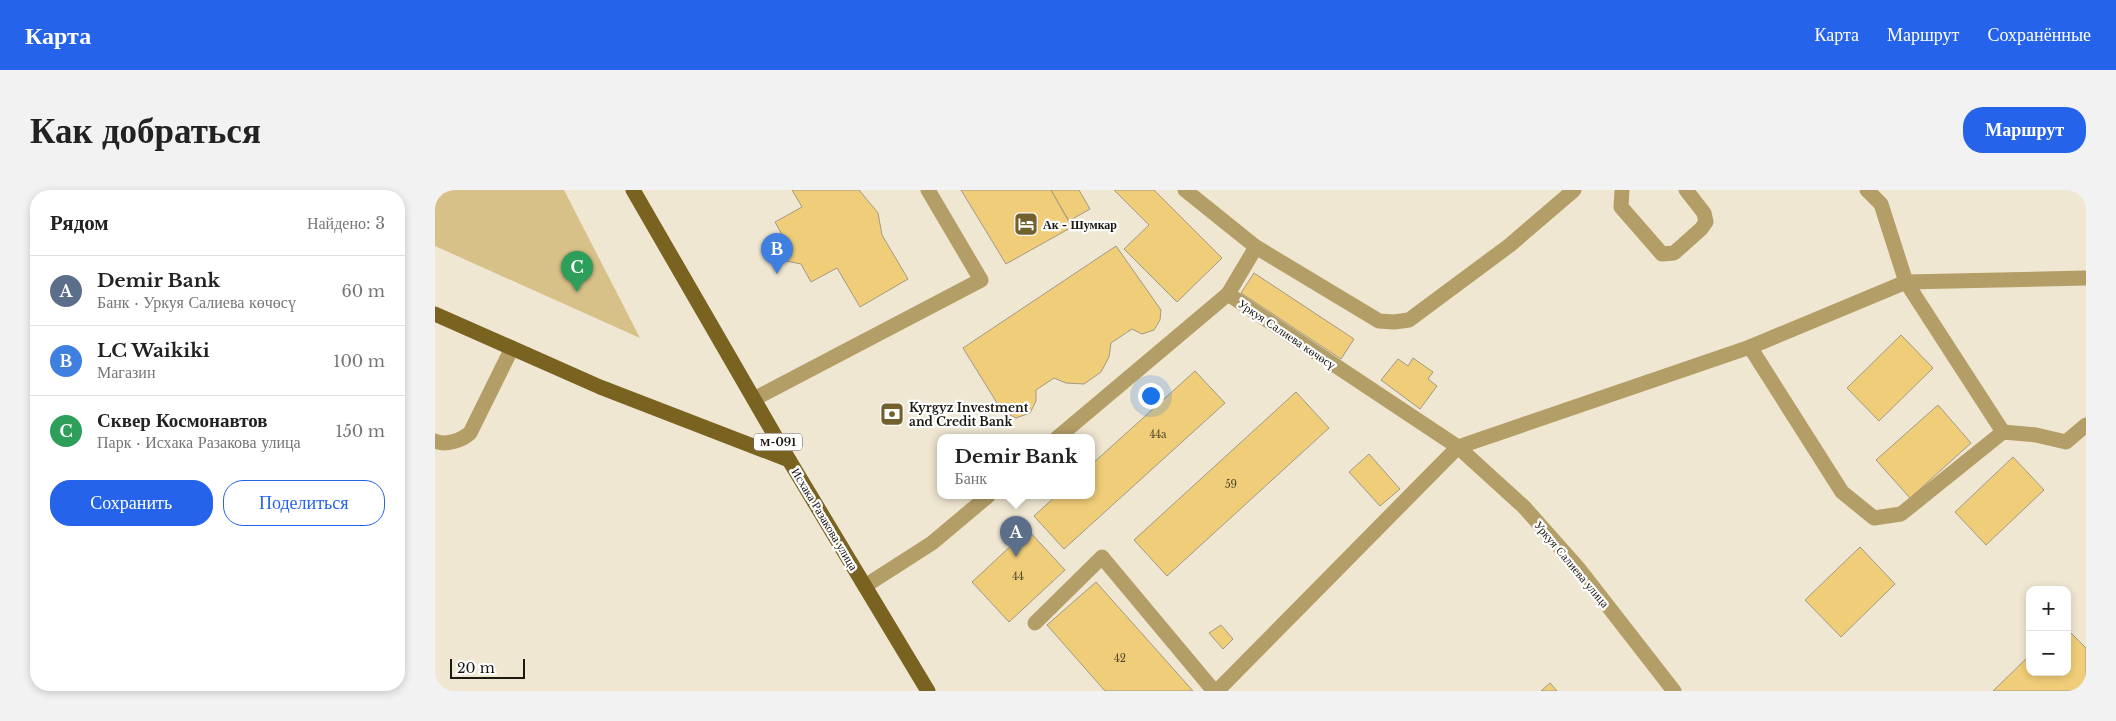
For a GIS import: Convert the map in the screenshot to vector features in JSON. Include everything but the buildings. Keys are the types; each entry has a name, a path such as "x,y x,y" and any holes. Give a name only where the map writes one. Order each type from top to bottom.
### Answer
{"main road":[{"name":"Исхака Разакова улица","path":"633,190 789,460 928,691"},
{"path":"435,314 600,387 789,460"}],"street":[{"path":"754,399 981,280 928,190"},
{"path":"1185,190 1256,248 1379,321 1394,322 1409,320 1510,245 1574,190"},
{"path":"1622,190 1621,207 1662,254 1673,253 1701,229 1706,222 1704,213 1686,190"},
{"path":"1867,190 1881,204 1906,282 2003,432"},
{"path":"1228,294 1256,248"},
{"path":"1035,623 1102,557 1216,691 1458,447 1750,347 1906,282 2086,278"},
{"name":"Уркуя Салиева көчөсү","path":"1062,434 1228,294 1458,447"},
{"path":"1750,347 1842,492 1874,518 1901,514 2003,432 2036,435 2066,442 2086,425"},
{"path":"435,441 439,443 462,440 470,433 512,348"},
{"name":"Уркуя Салиева улица","path":"1458,447 1524,507 1579,569 1674,691"},
{"path":"865,586 932,543 984,499"}],"shaded area":[{"path":"435,190 564,190 640,338 435,246"}],"place":[{"name":"Ак - Шумкар","path":"1026,224"},
{"name":"LC Waikiki","path":"777,274"},
{"name":"Сквер Космонавтов","path":"577,292"},
{"name":"Kyrgyz Investment and Credit Bank","path":"892,414"},
{"name":"Demir Bank","path":"1016,557"}]}
